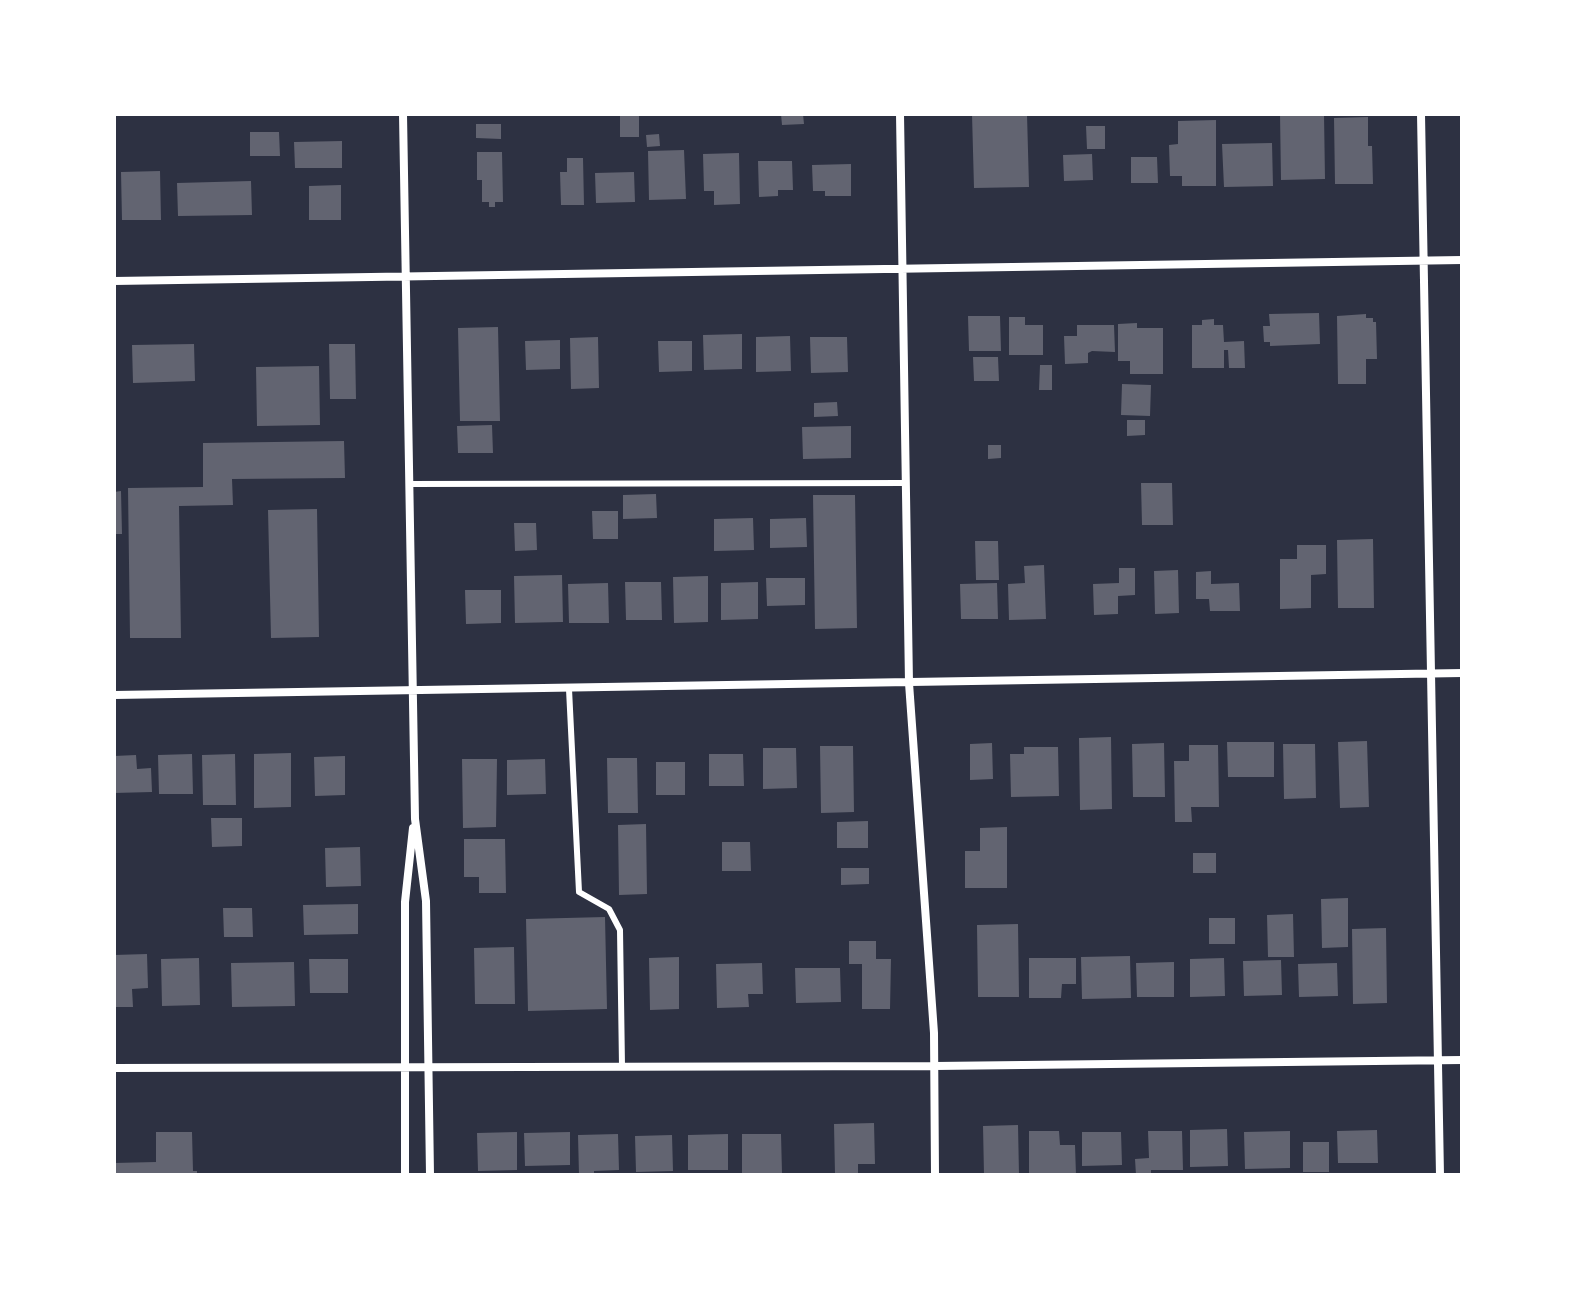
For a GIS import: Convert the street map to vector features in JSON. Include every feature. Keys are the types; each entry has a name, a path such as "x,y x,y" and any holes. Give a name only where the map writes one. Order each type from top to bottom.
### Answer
{"street":[{"path":"403,114 415,819 426,901 430,1175"},
{"path":"900,114 909,683 935,1066 935,1175"},
{"path":"1421,114 1440,1175"},
{"path":"114,281 1462,260"},
{"path":"114,695 1462,673"},
{"path":"405,1175 405,902 415,819"},
{"path":"114,1068 935,1066 1462,1060"}],"lane":[{"path":"409,484 906,483"},
{"path":"569,689 579,892 609,909 620,930 622,1066"}],"building":[{"path":"620,114 639,114 639,137 620,137"},
{"path":"781,114 803,114 804,124 782,125"},
{"path":"972,114 1027,114 1029,187 974,188"},
{"path":"1280,114 1324,114 1325,179 1281,180"},
{"path":"1368,117 1373,184 1335,184 1334,118"},
{"path":"1216,120 1216,186 1182,186 1182,176 1170,176 1169,145 1178,144 1178,121"},
{"path":"476,124 501,124 501,139 476,138"},
{"path":"1086,126 1105,126 1105,149 1087,149"},
{"path":"250,132 279,132 280,156 250,156"},
{"path":"659,134 660,146 647,147 646,135"},
{"path":"342,141 342,168 295,168 294,142"},
{"path":"1272,143 1273,186 1224,187 1222,144"},
{"path":"684,150 686,199 649,200 648,151"},
{"path":"477,152 502,152 503,202 495,202 495,207 489,207 489,202 482,202 482,180 477,180"},
{"path":"739,153 740,204 714,205 714,191 704,191 703,154"},
{"path":"1092,154 1093,180 1064,181 1063,155"},
{"path":"1131,157 1157,157 1158,183 1131,183"},
{"path":"567,158 583,158 584,205 561,205 560,172 567,172"},
{"path":"758,161 792,161 793,190 778,190 778,196 759,197"},
{"path":"851,164 851,196 825,196 825,191 813,191 812,165"},
{"path":"160,171 161,220 122,220 121,172"},
{"path":"634,172 635,202 596,203 595,173"},
{"path":"251,181 252,215 178,216 177,183"},
{"path":"341,185 341,220 309,220 309,186"},
{"path":"1319,313 1320,344 1270,346 1270,342 1264,342 1263,326 1270,326 1269,314"},
{"path":"1366,314 1366,318 1373,318 1376,322 1377,359 1366,359 1366,384 1338,384 1337,316"},
{"path":"968,316 1000,316 1001,351 969,351"},
{"path":"1009,317 1025,317 1025,325 1043,325 1043,355 1009,355"},
{"path":"1214,319 1214,325 1223,325 1224,342 1244,341 1245,368 1229,368 1228,350 1224,350 1224,368 1192,368 1192,325 1202,325 1202,320"},
{"path":"1137,323 1137,328 1163,328 1163,374 1130,374 1130,361 1118,361 1118,324"},
{"path":"1077,325 1114,325 1115,352 1092,351 1088,353 1088,363 1065,364 1064,336 1077,336"},
{"path":"498,327 500,421 460,421 458,328"},
{"path":"742,334 742,369 704,370 703,335"},
{"path":"790,336 791,371 756,372 756,337"},
{"path":"598,337 599,388 571,389 570,338"},
{"path":"810,337 847,337 848,372 811,373"},
{"path":"560,340 560,369 526,370 525,341"},
{"path":"658,341 692,341 692,371 659,372"},
{"path":"194,344 195,381 133,383 132,345"},
{"path":"329,344 355,344 356,399 330,399"},
{"path":"973,357 998,357 999,381 974,381"},
{"path":"1040,365 1052,365 1052,390 1039,390"},
{"path":"319,366 320,425 257,426 256,367"},
{"path":"1122,384 1151,385 1150,416 1121,415"},
{"path":"837,402 838,416 814,417 814,403"},
{"path":"1127,420 1145,420 1145,435 1127,436"},
{"path":"492,425 493,453 458,453 457,426"},
{"path":"851,426 851,458 803,459 802,427"},
{"path":"344,441 345,478 232,479 233,505 179,506 181,638 130,638 128,488 203,487 203,443"},
{"path":"988,445 1001,445 1001,458 988,459"},
{"path":"1141,483 1172,483 1173,525 1142,525"},
{"path":"121,491 122,534 114,534 114,492"},
{"path":"656,494 657,518 623,519 623,495"},
{"path":"813,495 855,495 857,628 815,629"},
{"path":"317,509 319,637 271,638 268,510"},
{"path":"592,511 618,511 618,539 593,539"},
{"path":"753,518 754,550 714,551 714,519"},
{"path":"806,518 807,547 770,548 770,519"},
{"path":"514,523 536,523 537,550 515,551"},
{"path":"1373,539 1374,608 1338,608 1337,540"},
{"path":"975,541 998,541 999,580 976,580"},
{"path":"1297,545 1326,545 1326,574 1311,575 1311,608 1280,609 1280,559 1297,559"},
{"path":"1044,565 1046,619 1009,620 1008,584 1025,583 1024,566"},
{"path":"1119,568 1135,568 1135,595 1118,596 1118,614 1094,615 1093,584 1119,583"},
{"path":"1178,570 1179,613 1155,614 1154,571"},
{"path":"1211,571 1211,584 1239,583 1240,611 1210,611 1209,599 1196,599 1196,572"},
{"path":"562,575 563,622 515,623 514,576"},
{"path":"708,576 708,622 674,623 673,577"},
{"path":"766,578 805,578 805,605 767,606"},
{"path":"625,582 661,582 662,620 626,620"},
{"path":"758,582 758,619 721,620 721,583"},
{"path":"608,583 609,623 569,623 568,584"},
{"path":"997,583 998,619 961,619 960,584"},
{"path":"465,590 501,590 501,623 466,624"},
{"path":"1111,737 1112,809 1080,810 1079,738"},
{"path":"1367,741 1369,807 1340,808 1338,742"},
{"path":"1227,742 1274,742 1274,777 1228,777"},
{"path":"992,743 993,779 970,780 970,744"},
{"path":"1164,743 1165,797 1133,797 1132,744"},
{"path":"1283,744 1315,744 1316,798 1284,799"},
{"path":"1189,745 1218,745 1219,807 1191,807 1192,822 1175,822 1174,761 1189,761"},
{"path":"820,746 853,746 854,812 821,813"},
{"path":"1024,747 1058,747 1059,796 1011,797 1010,754 1024,754"},
{"path":"763,748 796,748 797,788 763,789"},
{"path":"291,753 291,807 254,808 254,754"},
{"path":"192,754 193,794 159,794 158,755"},
{"path":"235,754 236,805 203,805 202,755"},
{"path":"709,754 743,754 744,786 709,786"},
{"path":"136,755 137,769 151,768 152,792 114,793 114,756"},
{"path":"345,756 345,795 315,796 314,757"},
{"path":"607,758 637,758 638,813 608,813"},
{"path":"462,759 497,759 496,827 463,828"},
{"path":"545,759 546,794 507,795 507,760"},
{"path":"656,762 685,762 685,795 656,795"},
{"path":"211,818 242,818 242,846 212,847"},
{"path":"868,821 868,848 837,848 837,822"},
{"path":"646,824 647,894 619,895 618,825"},
{"path":"1007,827 1007,888 965,888 965,851 980,851 980,828"},
{"path":"464,839 505,839 506,893 479,893 479,877 464,877"},
{"path":"722,842 750,842 751,871 722,871"},
{"path":"360,847 361,886 326,887 325,848"},
{"path":"1193,853 1216,853 1216,873 1193,873"},
{"path":"841,868 869,868 869,884 841,885"},
{"path":"1348,898 1348,947 1322,948 1321,899"},
{"path":"358,904 358,934 304,935 303,905"},
{"path":"223,908 252,908 253,937 224,937"},
{"path":"1293,914 1294,957 1268,957 1267,915"},
{"path":"605,917 607,1009 528,1011 526,919"},
{"path":"1209,918 1235,918 1235,944 1209,944"},
{"path":"1018,924 1019,997 978,997 977,925"},
{"path":"1386,928 1387,1003 1353,1004 1352,929"},
{"path":"849,941 876,941 876,959 891,959 890,1009 862,1009 862,964 849,964"},
{"path":"514,947 515,1004 475,1004 474,948"},
{"path":"147,954 148,988 132,989 133,1007 114,1007 114,955"},
{"path":"1130,956 1131,998 1082,999 1081,957"},
{"path":"679,957 679,1009 650,1010 649,958"},
{"path":"199,958 200,1005 162,1006 161,959"},
{"path":"1029,958 1076,958 1076,984 1062,984 1061,998 1029,998"},
{"path":"1224,958 1225,996 1190,997 1190,959"},
{"path":"309,959 348,959 348,993 310,993"},
{"path":"1281,960 1282,995 1244,996 1243,961"},
{"path":"294,962 295,1006 232,1007 231,963"},
{"path":"1174,962 1174,997 1137,997 1136,963"},
{"path":"762,963 763,994 748,994 749,1007 717,1008 716,964"},
{"path":"1337,963 1338,996 1299,997 1298,964"},
{"path":"795,968 840,968 841,1002 796,1003"},
{"path":"874,1123 875,1164 858,1164 858,1175 835,1175 834,1124"},
{"path":"1018,1125 1019,1175 984,1175 983,1126"},
{"path":"1227,1129 1228,1166 1190,1167 1190,1130"},
{"path":"1377,1130 1378,1163 1338,1163 1337,1131"},
{"path":"1029,1131 1059,1131 1060,1145 1075,1145 1076,1175 1029,1173"},
{"path":"1148,1131 1182,1131 1183,1170 1151,1170 1151,1175 1136,1175 1135,1159 1149,1158"},
{"path":"1290,1131 1290,1168 1245,1169 1244,1132"},
{"path":"156,1132 192,1132 193,1171 197,1171 197,1175 114,1175 114,1163 156,1162"},
{"path":"517,1132 517,1170 478,1171 477,1133"},
{"path":"570,1132 570,1165 525,1166 524,1133"},
{"path":"1082,1132 1121,1132 1122,1165 1082,1166"},
{"path":"618,1134 619,1170 579,1175 578,1135"},
{"path":"728,1134 728,1170 688,1170 688,1135"},
{"path":"742,1134 781,1134 782,1173 742,1174"},
{"path":"672,1135 673,1171 636,1172 635,1136"},
{"path":"1303,1142 1329,1142 1329,1172 1303,1172"}]}
